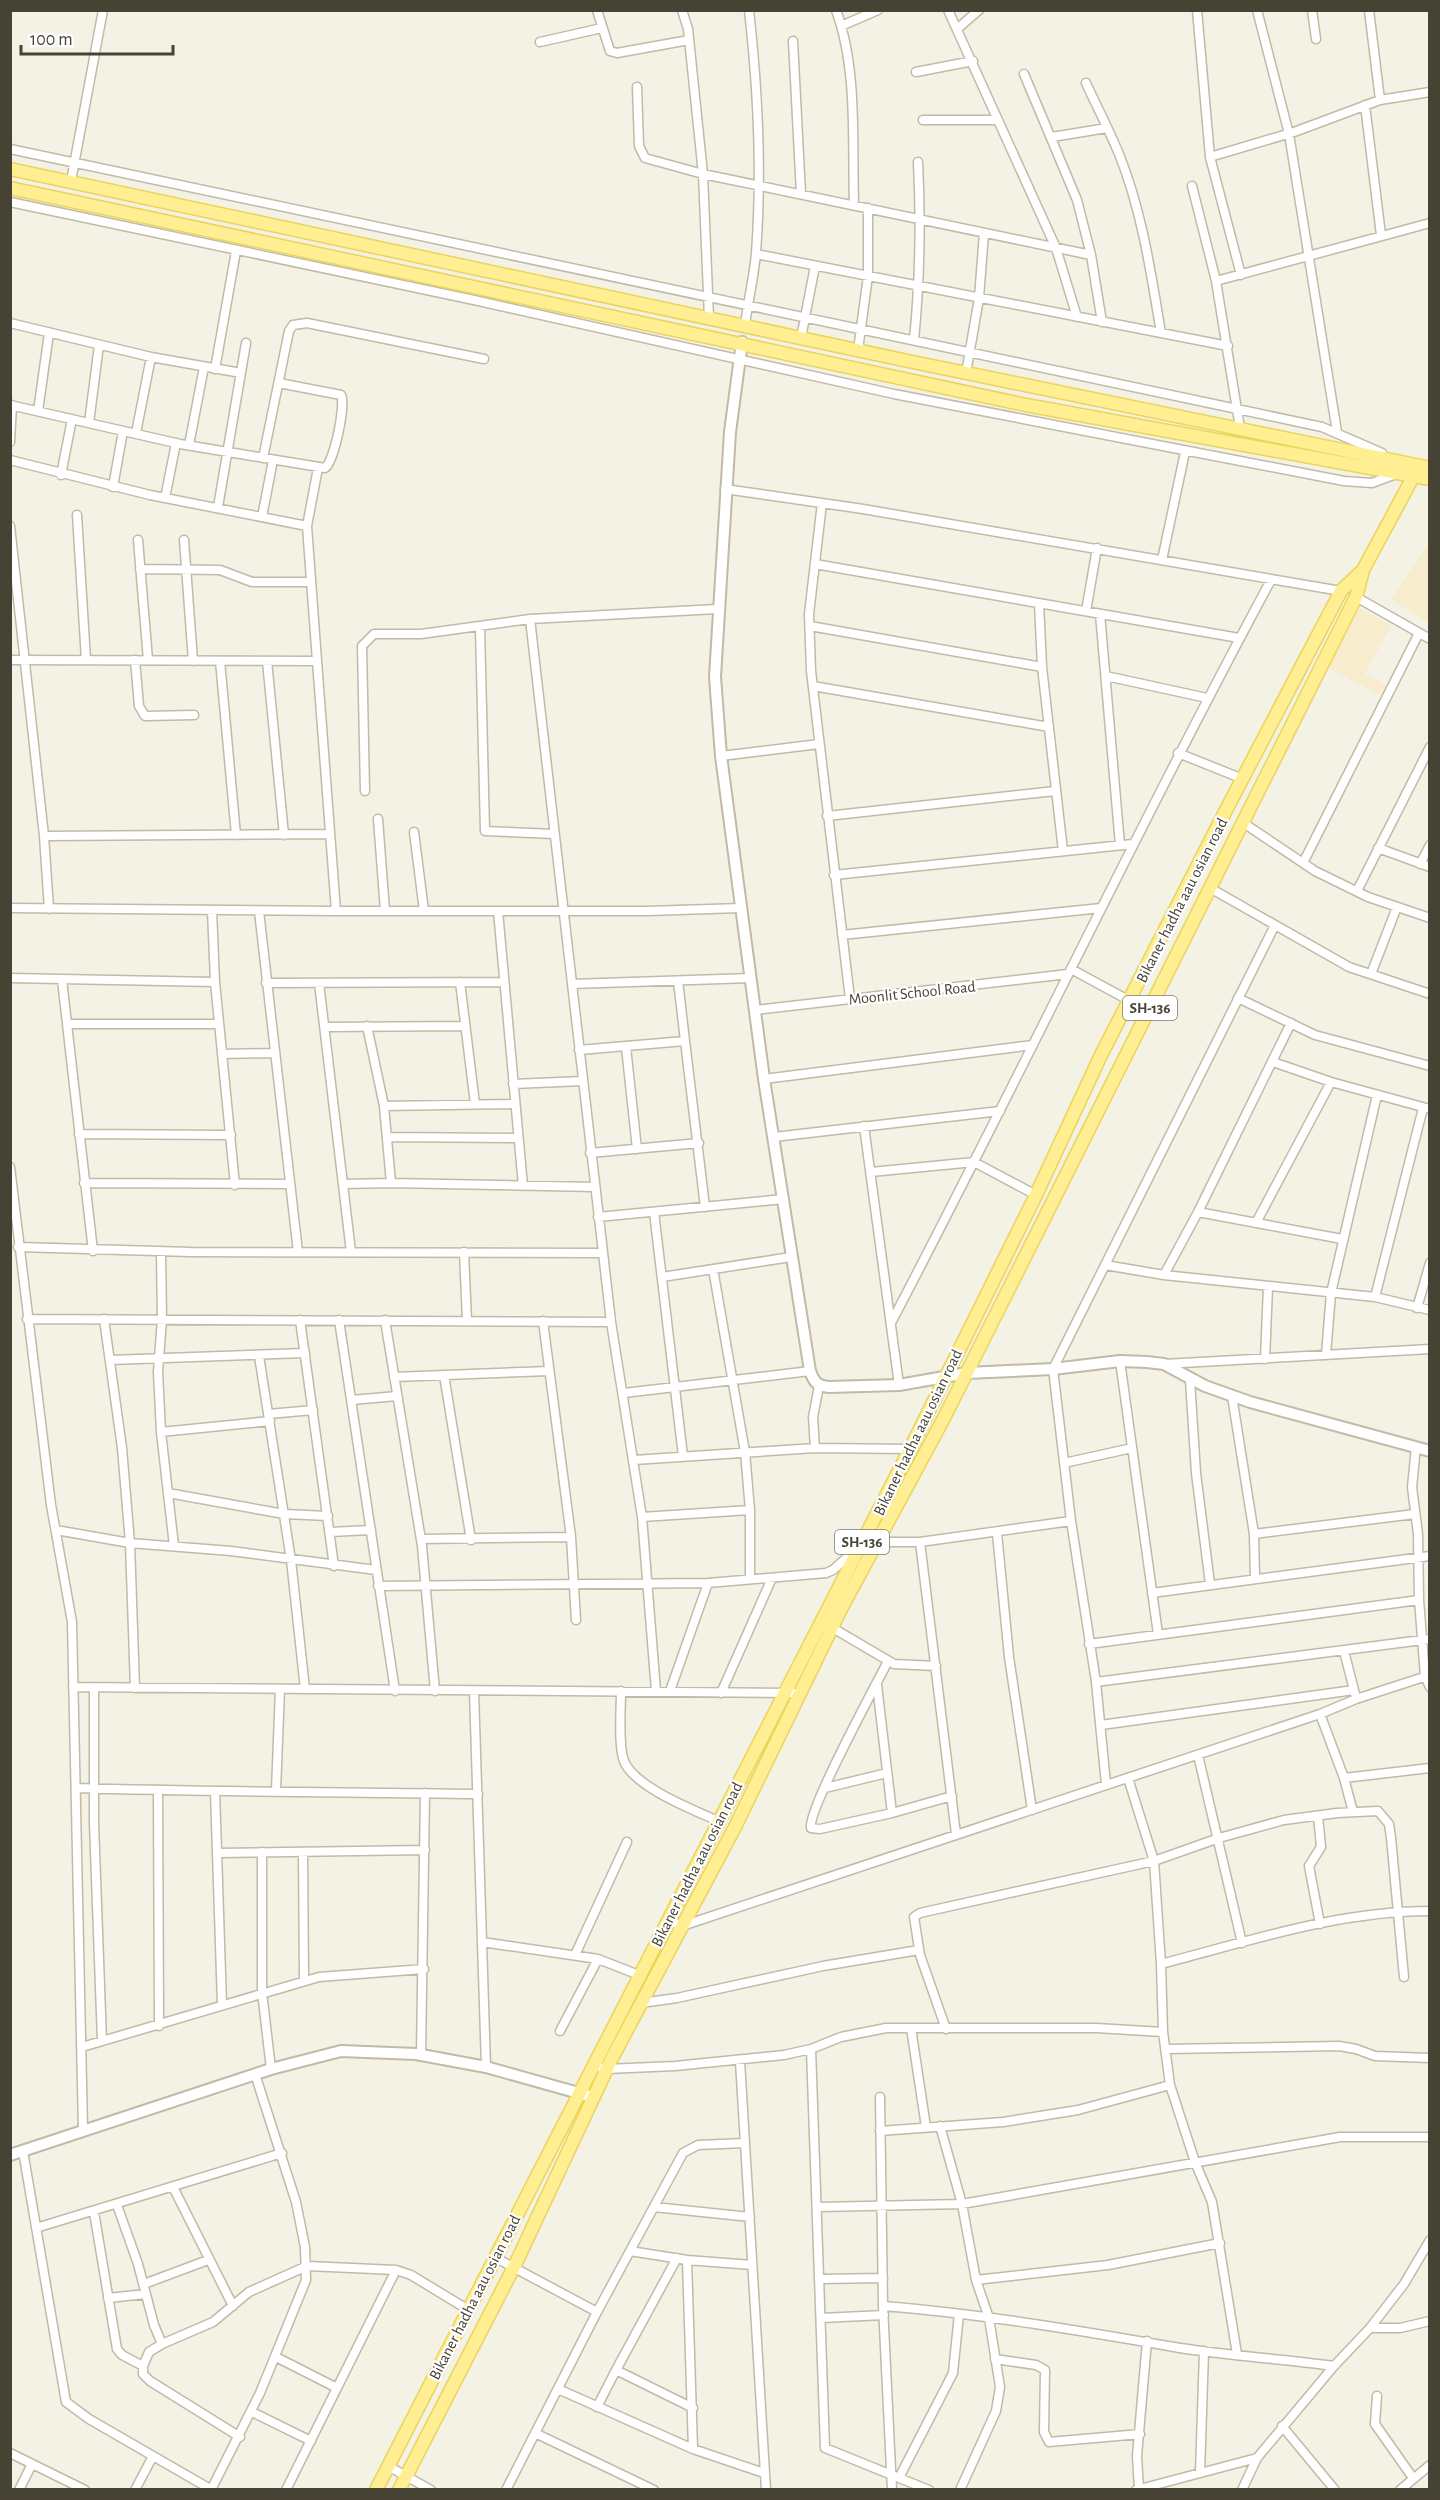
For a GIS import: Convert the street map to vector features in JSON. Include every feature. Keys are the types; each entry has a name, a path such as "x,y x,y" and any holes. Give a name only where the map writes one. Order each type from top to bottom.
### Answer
{"main road":[{"path":"10,169 966,373 1240,428 1420,470 1430,479"},
{"path":"10,188 742,342 1026,405 1396,474 1420,470"},
{"path":"499,306 502,292"},
{"name":"Bikaner hadha aau osian road","path":"399,2490 514,2267 607,2069 735,1827 831,1627 967,1373 1356,597 1363,570 1420,470"},
{"name":"Bikaner hadha aau osian road","path":"376,2490 910,1449 1130,1001 1243,779 1341,591 1363,570"},
{"path":"535,2178 552,2185"}],"street":[{"path":"71,182 103,10"},
{"path":"597,10 610,51 617,53 689,40"},
{"path":"682,10 689,40 702,174 709,318"},
{"path":"745,325 756,255 758,185 755,62 749,10"},
{"path":"836,10 845,37 850,89 854,205"},
{"path":"841,26 878,10"},
{"path":"948,10 1056,248 1077,317"},
{"path":"957,29 980,10"},
{"path":"1197,10 1210,157 1241,275"},
{"path":"1257,10 1289,134 1337,432"},
{"path":"1312,10 1316,39"},
{"path":"1369,10 1380,100"},
{"path":"540,42 602,28"},
{"path":"793,41 801,194"},
{"path":"916,72 972,61"},
{"path":"1024,74 1077,200 1091,255 1102,322"},
{"path":"1086,83 1119,155 1135,205 1150,265 1161,333"},
{"path":"636,87 639,146 645,158 702,174 1091,255"},
{"path":"1210,157 1289,134 1380,100 1430,92"},
{"path":"1365,105 1381,235"},
{"path":"923,120 998,120"},
{"path":"1052,137 1107,128"},
{"path":"10,149 1238,409 1337,432 1420,470"},
{"path":"914,340 919,286 921,219 918,162"},
{"path":"1192,186 1216,281 1240,428"},
{"path":"10,202 499,306 894,394 1185,452 1344,481 1372,483 1396,474"},
{"path":"858,350 868,276 868,208"},
{"path":"1216,281 1430,223"},
{"path":"966,373 979,298 984,232"},
{"path":"214,369 236,251"},
{"path":"756,255 1228,346"},
{"path":"801,338 815,266"},
{"path":"263,458 289,331 298,322 484,359"},
{"path":"10,323 151,357 241,373"},
{"path":"38,411 49,333"},
{"path":"742,342 725,489 715,677 721,756 764,1079 810,1371 819,1386 813,1417 815,1448"},
{"path":"218,507 246,343"},
{"path":"89,423 99,345"},
{"path":"136,434 151,357"},
{"path":"189,445 204,367"},
{"path":"10,442 11,405 176,443 326,468 332,459 344,400 341,395 335,393 279,383"},
{"path":"62,475 72,419"},
{"path":"113,487 123,431"},
{"path":"165,498 176,443"},
{"path":"1162,560 1185,452"},
{"path":"10,460 113,487 307,526"},
{"path":"262,517 273,460"},
{"path":"318,468 307,526 336,911"},
{"path":"725,489 1097,548 1341,591"},
{"path":"822,503 810,626 813,686 850,999"},
{"path":"77,515 86,660"},
{"path":"10,525 44,836 49,909"},
{"path":"138,540 147,660"},
{"path":"184,540 193,661"},
{"path":"1086,611 1097,548"},
{"path":"815,564 1239,638"},
{"path":"140,569 219,570 252,582 311,582"},
{"path":"891,1323 1070,972 1178,753 1270,580"},
{"path":"1356,597 1430,639"},
{"path":"1039,603 1042,667 1063,851"},
{"path":"365,791 362,646 374,634 421,634 480,628 530,619 717,609"},
{"path":"1100,614 1120,845"},
{"path":"530,619 611,1322 642,1517 656,1691"},
{"path":"810,626 1042,667"},
{"path":"480,628 485,831 555,834"},
{"path":"1303,863 1419,633"},
{"path":"10,660 317,661"},
{"path":"135,660 139,706 145,716 194,715"},
{"path":"219,661 236,835"},
{"path":"267,661 284,834"},
{"path":"1106,676 1207,698"},
{"path":"813,686 1049,727"},
{"path":"721,756 819,744"},
{"path":"1357,891 1430,747"},
{"path":"1178,753 1243,779"},
{"path":"827,816 1055,791"},
{"path":"378,819 385,911"},
{"path":"1242,822 1303,863 1357,891 1430,918"},
{"path":"414,832 424,911"},
{"path":"44,836 330,834"},
{"path":"834,875 1133,844"},
{"path":"1420,864 1430,845"},
{"path":"1378,848 1430,867"},
{"path":"1210,888 1274,927 1349,967 1430,994"},
{"path":"1371,975 1396,907"},
{"path":"10,908 564,911 741,908"},
{"path":"842,934 1101,908"},
{"path":"212,910 215,982 235,1185"},
{"path":"259,911 298,1252"},
{"path":"498,911 523,1186"},
{"path":"1106,1784 1096,1682 1071,1521 1053,1370 1274,927"},
{"path":"1070,972 1130,1001"},
{"name":"Moonlit School Road","path":"756,1010 1070,972"},
{"path":"10,978 215,982"},
{"path":"572,984 752,978"},
{"path":"62,980 93,1251"},
{"path":"678,981 705,1207"},
{"path":"460,982 475,1104"},
{"path":"266,983 504,982"},
{"path":"319,983 351,1252"},
{"path":"1239,998 1315,1035 1430,1066"},
{"path":"1164,1275 1198,1212 1291,1023"},
{"path":"67,1024 219,1024"},
{"path":"367,1026 384,1106 391,1183"},
{"path":"325,1027 465,1026"},
{"path":"579,1050 686,1041"},
{"path":"764,1079 1033,1045"},
{"path":"626,1047 637,1149"},
{"path":"222,1054 274,1053"},
{"path":"1273,1062 1331,1082 1426,1109 1375,1298"},
{"path":"513,1084 583,1081"},
{"path":"1257,1221 1331,1082"},
{"path":"1326,1355 1331,1293 1377,1095"},
{"path":"384,1106 515,1104"},
{"path":"774,1137 1000,1111"},
{"path":"864,1126 899,1385"},
{"path":"79,1134 231,1135"},
{"path":"387,1137 518,1138"},
{"path":"590,1153 699,1143"},
{"path":"871,1172 974,1162 1036,1195"},
{"path":"10,1167 27,1319 63,1531 70,1599 84,1789 92,2044 83,2130"},
{"path":"84,1183 290,1185"},
{"path":"343,1185 391,1183 595,1187"},
{"path":"598,1217 784,1199"},
{"path":"654,1212 683,1456"},
{"path":"1198,1212 1257,1221 1342,1239"},
{"path":"18,1247 161,1252 603,1253"},
{"path":"161,1252 160,1432 174,1546"},
{"path":"464,1252 467,1321"},
{"path":"662,1276 791,1257"},
{"path":"1418,1308 1430,1263"},
{"path":"1105,1265 1164,1275 1375,1298 1430,1310"},
{"path":"713,1269 745,1452 750,1510 750,1580"},
{"path":"1265,1359 1268,1287"},
{"path":"27,1319 611,1322"},
{"path":"104,1319 122,1448 130,1543 135,1688"},
{"path":"300,1320 334,1566"},
{"path":"339,1320 395,1691"},
{"path":"385,1320 421,1539 435,1691"},
{"path":"543,1321 571,1537 576,1620"},
{"path":"819,1386 899,1385 967,1373 1053,1370 1120,1361 1164,1364 1430,1349"},
{"path":"110,1360 305,1353"},
{"path":"259,1356 291,1560 305,1689"},
{"path":"1120,1361 1158,1634"},
{"path":"1164,1364 1190,1380 1233,1396 1430,1451"},
{"path":"394,1377 549,1371"},
{"path":"624,1393 810,1371"},
{"path":"444,1375 471,1540"},
{"path":"1190,1380 1196,1473 1210,1584"},
{"path":"352,1400 398,1396"},
{"path":"1233,1396 1254,1534 1255,1578"},
{"path":"160,1432 313,1410"},
{"path":"1416,1447 1412,1487 1420,1557 1419,1600 1427,1640 1427,1675 1430,1687"},
{"path":"633,1460 815,1448 910,1449"},
{"path":"1064,1463 1132,1448"},
{"path":"168,1493 284,1514 328,1516"},
{"path":"642,1517 750,1510"},
{"path":"1254,1534 1415,1514"},
{"path":"877,1542 920,1542 1071,1521"},
{"path":"330,1532 371,1530"},
{"path":"63,1531 130,1543 174,1546 376,1570"},
{"path":"997,1533 1009,1657 1032,1809"},
{"path":"421,1539 571,1537"},
{"path":"920,1542 956,1834"},
{"path":"378,1586 575,1586 750,1580 826,1573 833,1570 861,1544"},
{"path":"1152,1593 1430,1556"},
{"path":"721,1693 772,1578"},
{"path":"670,1691 708,1583"},
{"path":"1089,1644 1419,1600"},
{"path":"831,1627 894,1664 936,1666"},
{"path":"1096,1682 1427,1640"},
{"path":"1344,1651 1355,1694"},
{"path":"888,1661 825,1788 810,1821 811,1828 815,1830 892,1813 952,1796"},
{"path":"1101,1725 1355,1694 1427,1675"},
{"path":"876,1684 892,1813"},
{"path":"76,1687 798,1693"},
{"path":"91,1687 84,1789 92,2044"},
{"path":"276,1791 280,1689"},
{"path":"474,1691 486,2067"},
{"path":"621,1691 623,1760 628,1770 669,1797 718,1821"},
{"path":"667,1920 682,1926 1320,1714 1355,1694"},
{"path":"1320,1714 1344,1778 1353,1812"},
{"path":"1198,1755 1242,1943"},
{"path":"1344,1778 1430,1768"},
{"path":"825,1788 887,1773"},
{"path":"1128,1779 1154,1861 1163,2032 1170,2085 1195,2162 1212,2202 1237,2354"},
{"path":"84,1789 158,1792 478,1794"},
{"path":"215,1791 222,2005"},
{"path":"158,1792 159,2026"},
{"path":"421,2055 425,1793"},
{"path":"946,2029 919,1950 914,1917 920,1913 1154,1861 1219,1838 1284,1821 1353,1812 1378,1811 1389,1824 1404,1977"},
{"path":"1318,1816 1321,1847 1309,1866 1320,1924"},
{"path":"575,1955 627,1842"},
{"path":"217,1852 424,1850"},
{"path":"262,1852 262,1992 271,2069"},
{"path":"303,1852 304,1981"},
{"path":"1161,1964 1320,1924 1398,1911 1430,1911"},
{"path":"482,1942 598,1959 639,1975"},
{"path":"641,2003 677,1998 823,1966 919,1950"},
{"path":"560,2031 598,1959"},
{"path":"92,2044 319,1977 423,1969"},
{"path":"593,2065 607,2069 740,2061 811,2049 852,2035 886,2028 1096,2028 1163,2032"},
{"path":"911,2028 926,2127"},
{"path":"1167,2049 1339,2046 1375,2056 1430,2058"},
{"path":"811,2049 819,2207 825,2448 896,2474 929,2490"},
{"path":"10,2155 255,2074 341,2051 421,2055 486,2067 593,2097"},
{"path":"740,2061 766,2490"},
{"path":"23,2151 66,2402 72,2409 212,2489 240,2437 276,2357 299,2303 307,2266 296,2202 255,2074"},
{"path":"880,2131 1004,2122 1078,2110 1170,2085"},
{"path":"880,2097 883,2310 896,2474"},
{"path":"940,2126 962,2204 976,2280 989,2318 1000,2399 960,2490"},
{"path":"819,2207 962,2204 1340,2137 1430,2137"},
{"path":"506,2490 597,2312 683,2153 689,2148 745,2143"},
{"path":"36,2228 282,2153"},
{"path":"173,2187 232,2306"},
{"path":"117,2205 144,2284 153,2325 162,2344"},
{"path":"654,2206 750,2217"},
{"path":"94,2212 117,2349 122,2355 143,2366"},
{"path":"1245,2488 1257,2458 1334,2366 1370,2328 1404,2284 1430,2240"},
{"path":"976,2280 1097,2266 1220,2243"},
{"path":"630,2251 687,2260 752,2265"},
{"path":"494,2257 597,2312"},
{"path":"597,2407 677,2258"},
{"path":"144,2284 208,2260"},
{"path":"687,2260 693,2449"},
{"path":"240,2437 150,2381 144,2374 143,2366 149,2352 213,2322 249,2292 307,2266 396,2270 411,2275 467,2309"},
{"path":"286,2490 396,2270"},
{"path":"820,2278 883,2278"},
{"path":"108,2298 146,2294"},
{"path":"821,2318 883,2310 960,2314 1204,2351 1334,2366"},
{"path":"892,2490 896,2474 953,2373 960,2314"},
{"path":"1370,2328 1400,2328 1430,2321"},
{"path":"1148,2341 1137,2456 1137,2489 1257,2458"},
{"path":"1200,2473 1204,2351"},
{"path":"276,2357 337,2388"},
{"path":"995,2358 1036,2365 1045,2370 1044,2432 1049,2442 1140,2434"},
{"path":"616,2370 693,2408"},
{"path":"558,2389 693,2449 764,2473"},
{"path":"1377,2396 1375,2424 1413,2478"},
{"path":"252,2412 310,2442"},
{"path":"1282,2426 1335,2490"},
{"path":"535,2433 654,2490"},
{"path":"10,2454 32,2464 68,2486 85,2490"},
{"path":"135,2490 153,2456"},
{"path":"19,2490 32,2464"},
{"path":"1400,2490 1430,2465"},
{"path":"388,2466 431,2490"}],"shaded area":[{"path":"1429,543 1429,624 1391,599"},
{"path":"1357,607 1391,625 1365,674 1391,688 1378,694 1326,667"}]}
